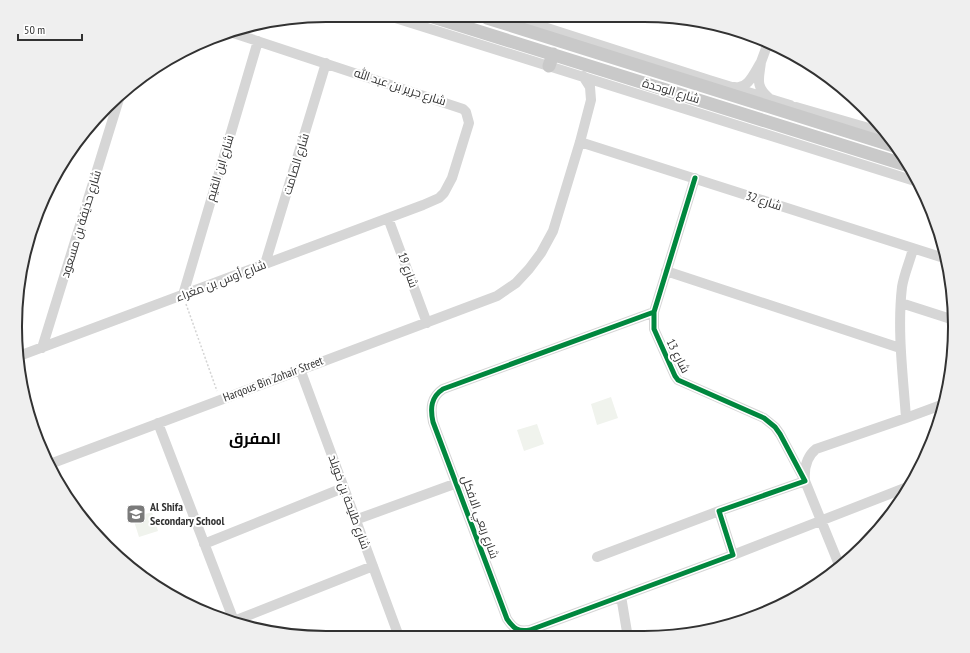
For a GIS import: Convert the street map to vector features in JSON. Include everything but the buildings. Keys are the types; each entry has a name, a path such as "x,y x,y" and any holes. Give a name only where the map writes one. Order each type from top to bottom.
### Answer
{"main road":[{"name":"شارع الوحدة","path":"447,22 551,60 901,164"},
{"name":"شارع الوحدة","path":"503,22 887,144"}],"street":[{"path":"411,22 551,60 583,76 910,179"},
{"path":"528,22 771,100 875,130"},
{"name":"شارع جرير بن عبد الله","path":"239,35 463,108 466,112 469,123 452,178 444,193 439,198 423,205"},
{"name":"شارع ابن القيم","path":"183,295 258,41"},
{"path":"734,87 737,88 746,84 751,79 761,62 766,48"},
{"path":"761,62 759,84 761,90 771,100"},
{"name":"شارع الصامت","path":"266,264 326,63"},
{"path":"583,76 590,87 592,100"},
{"path":"693,82 709,80"},
{"path":"592,100 600,90 611,85"},
{"name":"Harqous Bin Zohair Street","path":"54,463 497,296 516,283 529,269 544,248 553,231 592,100"},
{"path":"790,105 807,118"},
{"name":"شارع حذيفة بن مسعود","path":"42,348 117,106"},
{"name":"شارع 32","path":"580,142 940,257"},
{"name":"شارع 13","path":"695,178 654,312 654,329 678,380 764,418 775,427 805,481 838,560"},
{"name":"شارع أوس بن مغراء","path":"24,354 423,205"},
{"name":"شارع 19","path":"388,218 427,323"},
{"path":"906,418 900,348 901,303 902,285 913,249"},
{"path":"666,271 900,348"},
{"path":"901,303 948,318"},
{"name":"شارع ربعي الافكل","path":"621,596 523,631 514,629 507,619 434,422 431,410 437,393 443,389 654,312"},
{"name":"شارع طليحة بن خويلد","path":"300,369 397,631"},
{"path":"597,556 805,481 804,472 807,461 816,449 938,406"},
{"path":"158,423 232,616"},
{"path":"355,520 457,483"},
{"path":"204,544 344,488"},
{"path":"627,631 621,596 733,555 901,490"},
{"path":"719,511 733,555"},
{"path":"240,619 372,566"}],"path":[{"path":"183,295 220,399"}],"shaded area":[{"path":"611,397 618,418 597,425 591,404"},
{"path":"537,424 544,444 524,451 517,430"},
{"path":"152,512 158,531 139,537 133,518"}],"cycle path":[{"path":"654,312 443,389 439,392 432,403 433,422 507,619 519,630 530,630 733,555 719,511 805,481 780,434 775,427 764,418 678,380 654,329 654,312 695,178"}],"place":[{"name":"Al Shifa Secondary School","path":"136,514"}],"district":[{"name":"المفرق","path":"255,438"}]}
